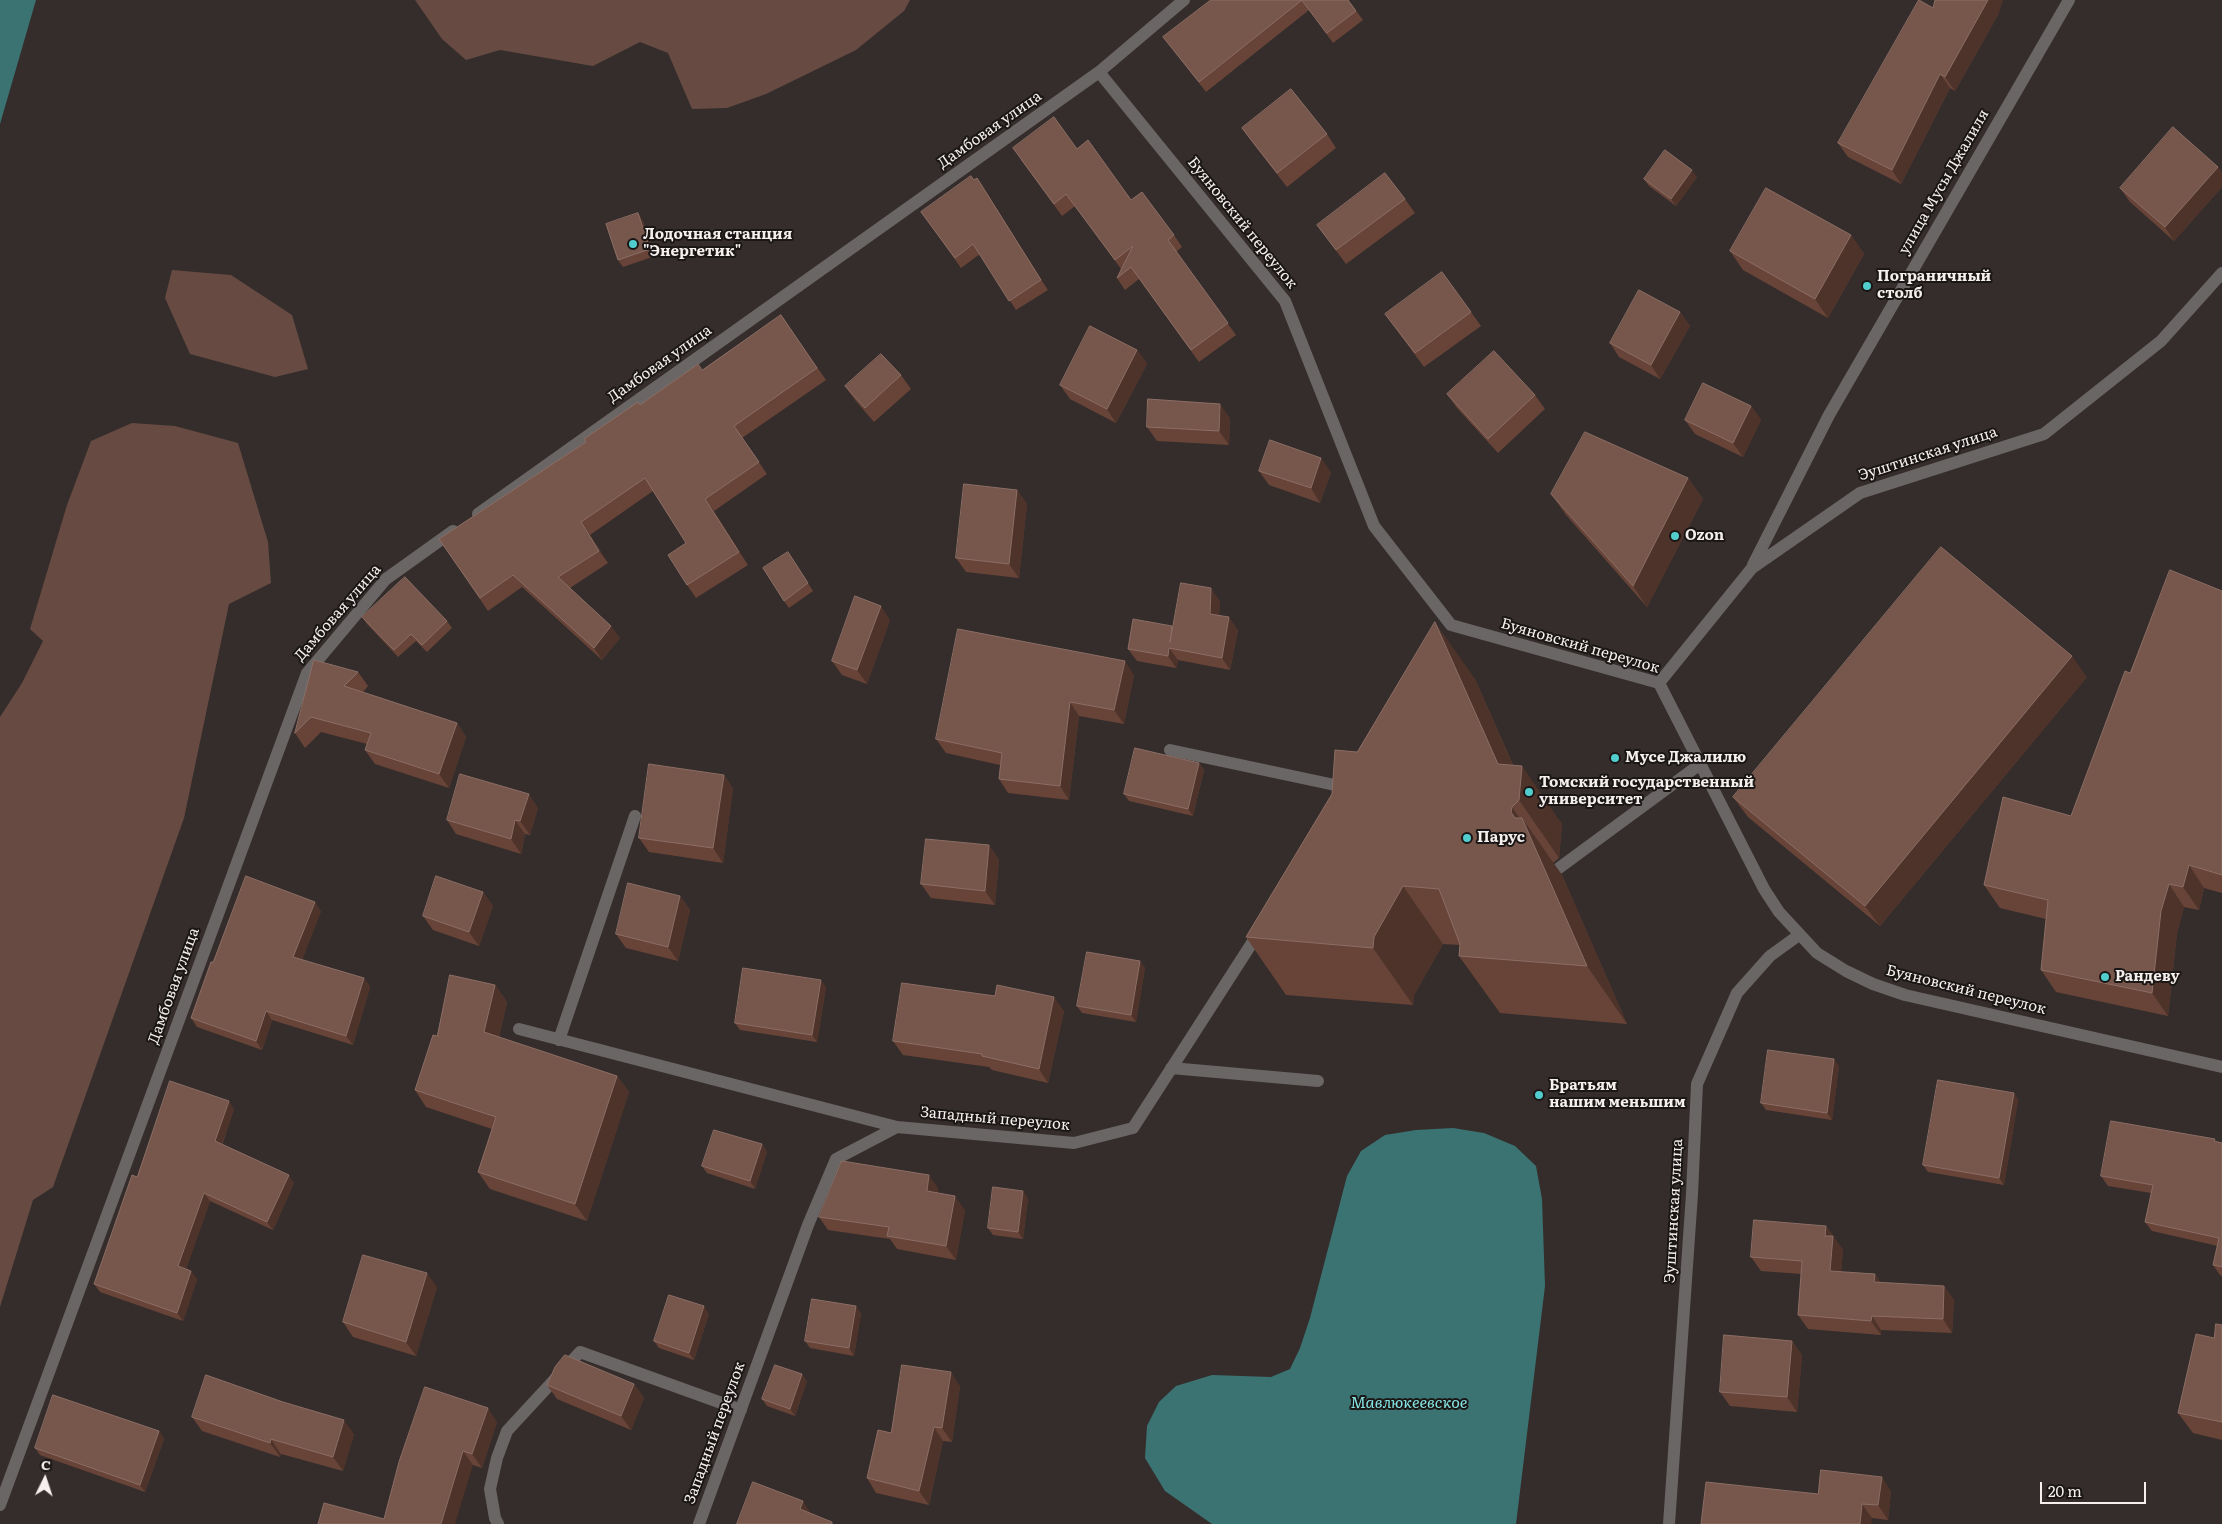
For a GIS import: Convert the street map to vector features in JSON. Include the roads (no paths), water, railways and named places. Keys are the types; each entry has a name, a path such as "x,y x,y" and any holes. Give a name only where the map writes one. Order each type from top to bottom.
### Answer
{"street":[{"name":"Дамбовая улица","path":"0,1506 307,673 386,579 1099,72 1184,0"},
{"name":"улица Мусы Джалиля","path":"1752,568 1829,415 2069,0"},
{"name":"Буяновский переулок","path":"1099,72 1285,302 1374,526 1448,629 1659,683 1764,889 1779,912 1799,935 1817,953 1846,971 1904,995 2222,1067"},
{"name":"Эуштинская улица","path":"1659,683 1752,568 1860,493 2044,434 2160,342 2222,273"},
{"path":"1170,750 1354,784 1342,804"},
{"path":"1559,868 1700,765"},
{"path":"559,1040 635,816"},
{"name":"Западный переулок","path":"699,1524 808,1225 836,1159 898,1127 1074,1143 1132,1128 1268,919"},
{"name":"Эуштинская улица","path":"1669,1524 1692,1194 1697,1084 1737,992 1770,956 1799,935"},
{"path":"519,1029 898,1127"},
{"path":"1171,1068 1318,1081"},
{"path":"498,1524 495,1518 490,1488 496,1458 507,1431 580,1352 741,1410"}],"water":[{"path":"0,0 36,0 0,124"},
{"name":"Мавлюкеевское","path":"1453,1128 1484,1133 1515,1146 1536,1166 1542,1199 1545,1286 1516,1524 1212,1524 1165,1491 1145,1458 1147,1426 1159,1402 1176,1386 1212,1375 1271,1377 1290,1369 1300,1348 1310,1318 1347,1176 1361,1151 1385,1135 1416,1130"}],"place":[{"name":"Лодочная станция \"Энергетик\"","path":"633,244"},
{"name":"Пограничный столб","path":"1867,286"},
{"name":"Ozon","path":"1675,536"},
{"name":"Мусе Джалилю","path":"1615,758"},
{"name":"Томский государственный университет","path":"1529,792"},
{"name":"Парус","path":"1467,838"},
{"name":"Рандеву","path":"2105,977"},
{"name":"Братьям нашим меньшим","path":"1539,1095"}]}
